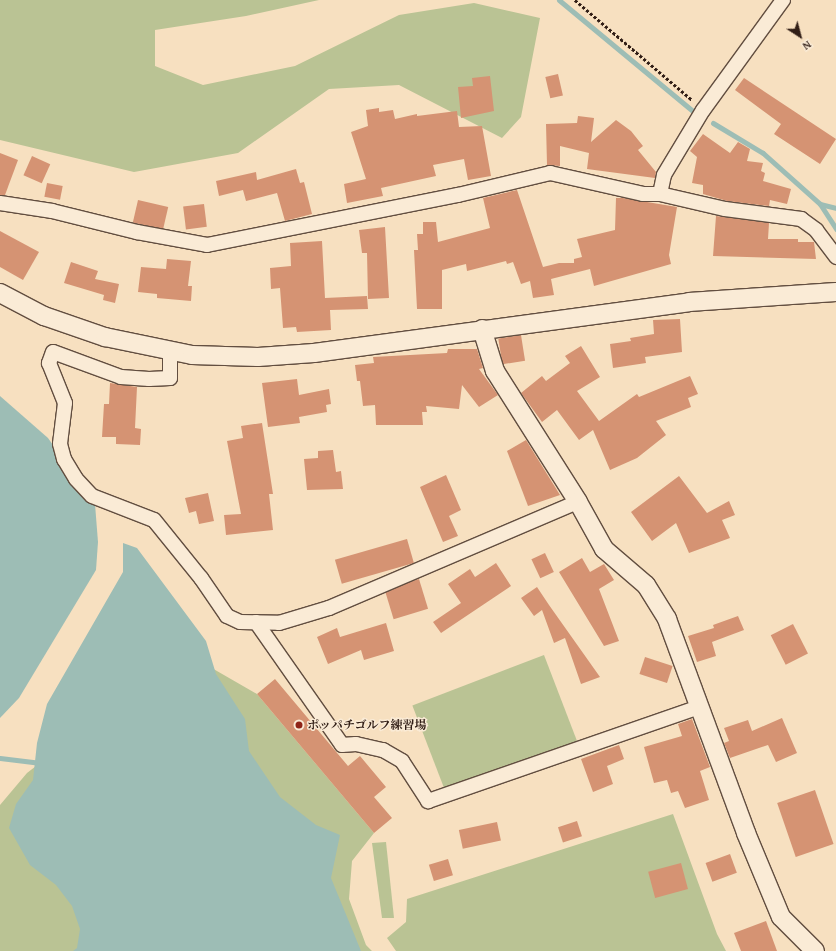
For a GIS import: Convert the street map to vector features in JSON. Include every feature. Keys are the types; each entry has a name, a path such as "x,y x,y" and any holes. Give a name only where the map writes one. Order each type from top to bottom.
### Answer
{"street":[{"path":"660,194 664,175 703,110 783,0"},
{"path":"0,203 52,211 136,232 207,245 451,197 550,173 642,194 660,194 725,209 801,219 816,230 836,257"},
{"path":"0,293 44,316 105,337 192,355 258,357 314,353 689,302 836,292"},
{"path":"482,329 495,371 578,502 604,549 646,585 667,619 781,917 815,951"},
{"path":"170,350 170,378 149,379 121,377 53,352 49,363 64,403 60,444 64,459 76,479 92,496 154,520 201,578 227,616 240,622 280,623 329,608 578,502"},
{"path":"256,622 342,745 356,744 383,750 402,761 428,801 700,708"}],"path":[{"path":"575,0 703,110"}],"green space":[{"path":"0,0 319,0 246,16 155,30 155,66 203,85 295,66 399,15 474,3 540,18 521,117 502,138 399,85 329,89 238,153 134,172 0,140"},
{"path":"184,652 257,694 374,833 352,861 349,899 366,945 372,951 0,951 0,805 27,773"},
{"path":"544,655 580,749 449,800 412,706"},
{"path":"673,814 717,934 726,951 396,951 387,938 406,922 407,899"},
{"path":"386,842 394,918 382,918 372,843"}],"water":[{"path":"0,396 48,438 95,504 98,542 96,570 19,698 0,718"},
{"path":"123,543 137,548 206,641 216,674 245,719 249,751 280,797 316,825 340,835 331,878 361,951 73,951 77,948 80,929 72,906 56,885 30,865 9,828 16,804 33,780 37,743 47,704 123,572"}],"building":[{"path":"558,74 563,95 550,98 545,77"},
{"path":"490,76 494,111 461,118 458,87 473,86 472,78"},
{"path":"744,78 836,139 820,164 774,134 781,124 735,90"},
{"path":"379,108 379,112 393,110 395,119 417,114 417,116 457,111 459,127 482,126 491,176 468,180 464,159 433,165 436,176 381,188 383,196 347,203 344,184 366,179 351,132 368,126 366,110"},
{"path":"578,116 594,118 591,142 616,120 631,131 643,146 638,150 656,172 655,178 587,169 589,153 560,146 560,166 547,165 546,124 577,123"},
{"path":"703,134 730,153 738,142 750,149 747,161 763,163 761,171 765,173 763,181 791,189 787,204 770,200 769,206 727,201 703,194 703,185 692,183 697,157 690,151"},
{"path":"0,153 18,160 5,195 0,195"},
{"path":"32,156 50,164 42,183 23,175"},
{"path":"296,169 300,183 304,182 312,214 285,221 277,193 246,201 243,190 219,196 216,181 256,172 257,180"},
{"path":"47,183 63,186 60,200 44,197"},
{"path":"517,190 543,267 559,263 574,263 574,259 582,257 577,239 615,230 616,198 677,207 669,255 671,264 594,286 590,269 551,279 554,295 533,298 530,281 521,284 513,262 507,264 506,261 467,271 466,264 442,270 442,309 417,309 414,250 418,250 417,234 423,234 423,222 436,222 438,242 490,228 483,198"},
{"path":"138,200 168,207 163,229 133,222"},
{"path":"204,204 207,227 186,229 183,207"},
{"path":"716,216 769,223 768,239 798,239 798,242 814,242 816,259 713,256"},
{"path":"385,227 389,298 368,299 367,253 362,253 359,230"},
{"path":"0,231 39,252 23,280 0,267"},
{"path":"322,241 325,298 367,296 368,309 330,310 331,330 297,332 296,327 283,328 280,288 271,289 270,268 291,266 290,243"},
{"path":"167,259 191,261 188,286 192,286 191,301 157,298 157,294 138,292 141,267 166,269"},
{"path":"71,262 98,271 95,279 119,284 115,303 103,300 104,295 64,283"},
{"path":"680,319 682,352 645,357 646,363 613,368 610,344 631,341 630,338 654,334 653,320"},
{"path":"521,335 525,361 502,364 498,339"},
{"path":"581,346 600,377 577,391 599,421 637,394 639,397 690,376 698,394 688,398 691,407 656,421 666,435 637,458 610,470 593,430 579,440 557,410 542,422 521,393 542,376 546,381 570,363 565,356"},
{"path":"448,349 477,349 483,368 479,369 498,395 479,407 462,385 459,409 426,406 427,412 422,412 423,425 376,425 375,405 363,406 360,381 357,381 355,365 374,363 373,357 447,353"},
{"path":"297,379 299,395 329,389 331,404 326,405 327,412 299,417 300,423 268,427 262,383"},
{"path":"110,383 137,387 135,428 141,429 140,445 116,444 116,437 102,437 104,404 109,404"},
{"path":"262,423 273,494 269,494 273,530 226,535 224,515 241,514 227,441 243,438 241,426"},
{"path":"526,440 560,495 528,506 507,451"},
{"path":"333,450 336,472 341,471 343,489 307,490 304,459 318,458 318,451"},
{"path":"446,475 461,510 449,516 458,536 443,542 420,487"},
{"path":"679,476 707,513 729,501 735,515 722,520 730,538 689,553 676,523 652,541 631,512"},
{"path":"208,493 214,521 199,524 196,511 189,513 185,498"},
{"path":"407,539 414,563 342,584 335,560"},
{"path":"545,553 554,572 540,578 531,559"},
{"path":"582,558 590,572 604,564 614,580 599,589 619,641 604,646 559,572"},
{"path":"496,563 511,586 441,633 433,622 461,603 448,584 470,569 475,577"},
{"path":"419,579 428,609 394,619 385,590"},
{"path":"537,587 600,677 581,684 565,638 554,643 542,610 534,616 521,598"},
{"path":"738,616 744,630 712,642 716,656 697,662 688,636 714,628 713,625"},
{"path":"386,623 394,651 364,660 361,650 328,664 317,637 337,628 340,637"},
{"path":"793,624 808,653 786,665 771,635"},
{"path":"645,657 673,666 667,683 639,674"},
{"name":"ポッパチゴルフ練習場","path":"275,679 348,766 360,756 386,787 374,797 392,818 374,833 257,694"},
{"path":"782,718 797,753 776,762 768,745 730,758 724,743 729,741 724,728 748,720 752,731"},
{"path":"692,719 710,767 700,771 709,800 685,808 678,791 671,793 667,780 654,783 644,747 682,736 678,724"},
{"path":"619,745 624,759 607,766 613,784 593,792 581,759"},
{"path":"815,790 834,844 796,857 777,803"},
{"path":"577,821 582,836 563,842 558,827"},
{"path":"497,822 501,841 463,849 459,830"},
{"path":"730,854 737,873 712,882 706,863"},
{"path":"448,859 453,875 434,881 429,865"},
{"path":"681,863 688,889 655,898 648,872"},
{"path":"766,921 777,951 741,951 734,933"}],"waterway":[{"path":"559,0 694,112"},
{"path":"713,123 763,153 820,204 836,229"},
{"path":"820,204 836,208"},
{"path":"0,758 35,762"}],"place":[{"name":"ポッパチゴルフ練習場","path":"299,725"}]}
